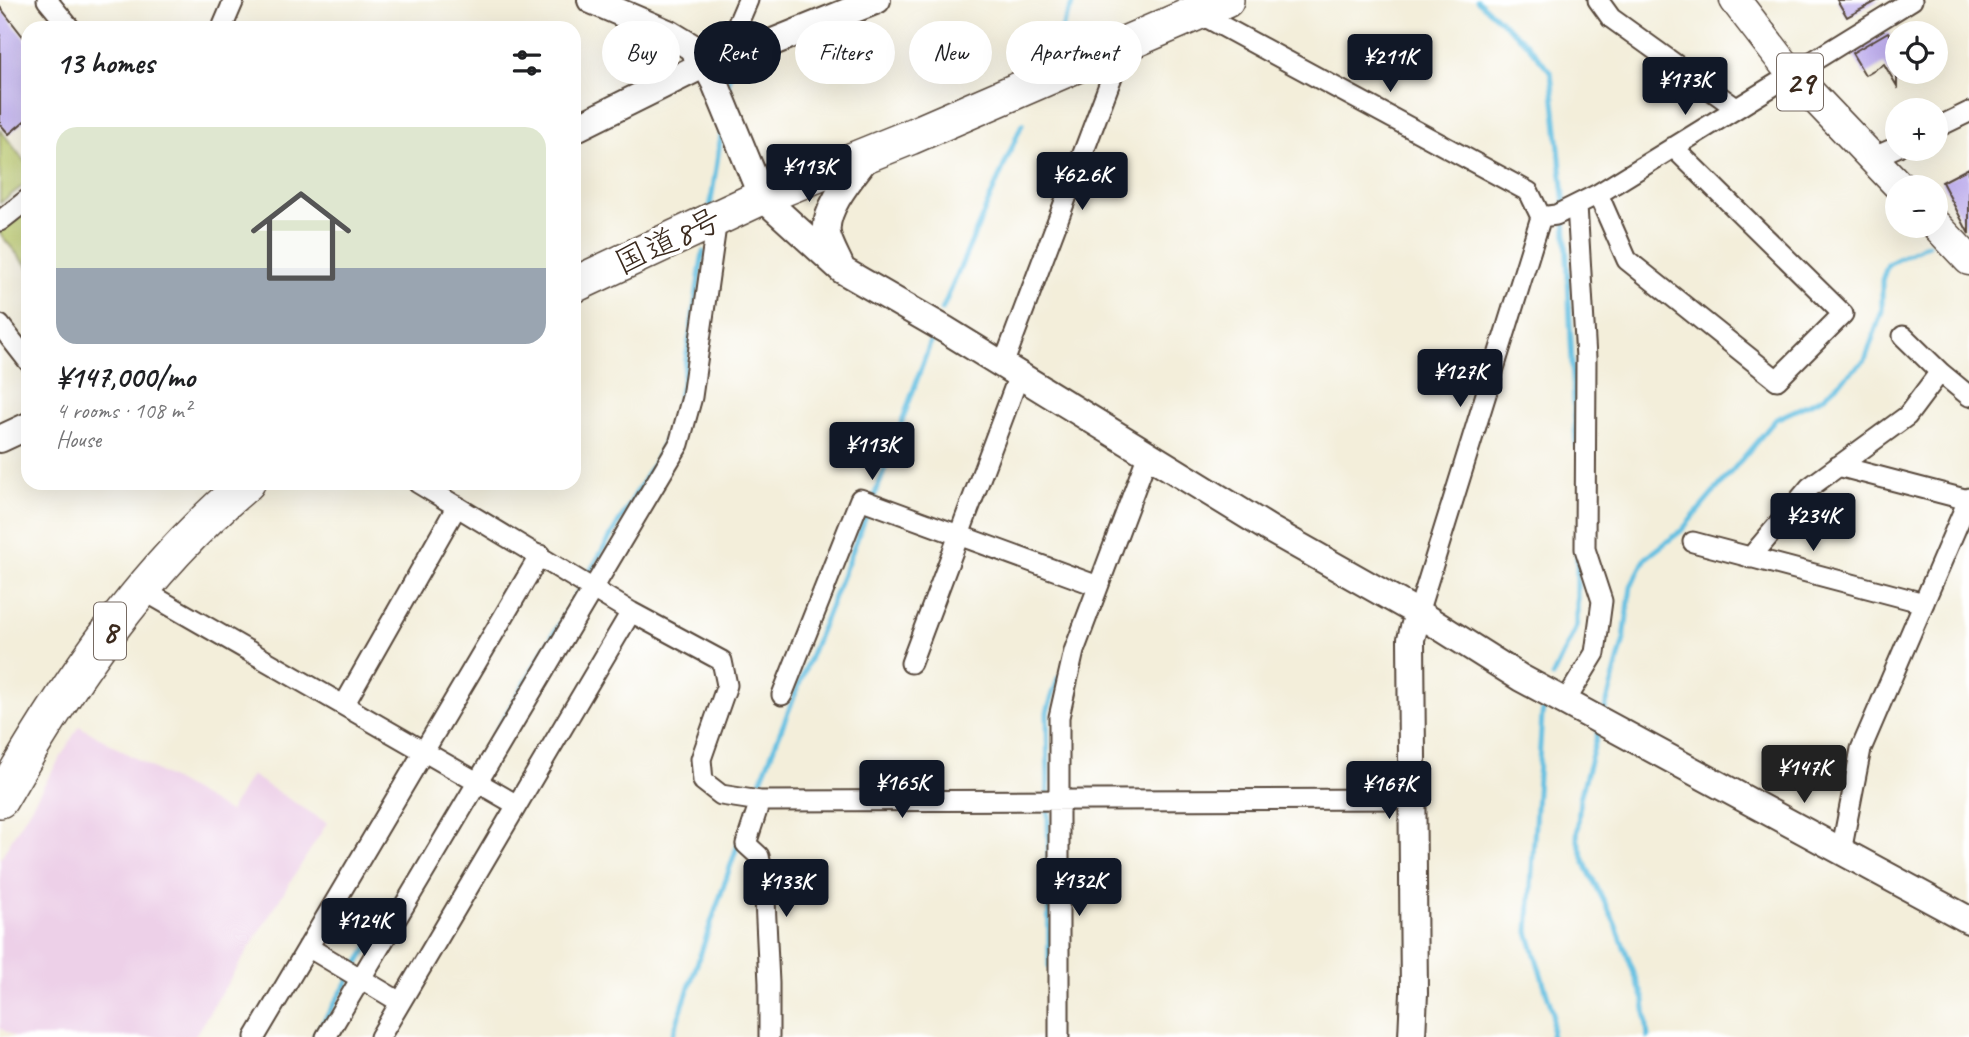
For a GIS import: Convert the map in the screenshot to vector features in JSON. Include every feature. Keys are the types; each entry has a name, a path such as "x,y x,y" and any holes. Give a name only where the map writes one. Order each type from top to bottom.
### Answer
{"highway":[{"name":"国道8号","path":"1142,37 1212,6"},
{"name":"国道8号","path":"581,282 762,197 1032,84"},
{"name":"8","path":"4,785 83,667 141,589 188,536 239,490"}],"main road":[{"name":"29","path":"1735,0 1792,74 1884,153 1894,175"},
{"path":"1948,238 1969,260"}],"street":[{"path":"47,0 64,21"},
{"path":"225,21 234,0"},
{"path":"591,0 694,48"},
{"path":"736,21 748,0"},
{"path":"781,39 875,0"},
{"path":"1598,0 1611,18 1737,108"},
{"path":"1541,217 1556,215 1598,194 1912,0"},
{"path":"1212,6 1529,192 1541,217 1412,639 1412,1037"},
{"path":"581,126 694,70"},
{"path":"720,84 727,108 762,197 842,270 1521,678 1969,920"},
{"path":"911,663 958,536 1011,370 1110,84"},
{"path":"1948,122 1969,112"},
{"path":"1598,194 1627,260 1777,380 1843,314 1673,147"},
{"path":"842,270 827,232 829,219 833,206 848,181 870,153"},
{"path":"0,220 21,204"},
{"path":"1576,708 1595,653 1602,601 1585,549 1586,358 1577,205"},
{"path":"326,1037 679,444 692,397 717,219"},
{"path":"0,324 21,351"},
{"path":"1903,336 1969,396"},
{"path":"1750,558 1810,487 1907,416 1940,372"},
{"path":"0,439 21,429"},
{"path":"1059,1037 1051,800 1059,717 1074,651 1148,454"},
{"path":"1838,466 1968,499 1861,749 1841,852"},
{"path":"430,490 631,612 722,661 727,685 701,759 703,781 721,795 752,800 1413,799"},
{"path":"782,695 860,499 1098,586"},
{"path":"344,705 457,506"},
{"path":"1693,542 1924,603"},
{"path":"255,1037 540,555"},
{"path":"141,589 517,805"},
{"path":"380,1037 631,612"},
{"path":"752,800 746,844 759,856 764,879 769,1037"},
{"path":"308,947 400,1002"}],"shaded area":[{"path":"79,726 229,812 251,775 327,823 194,1037 15,1037 0,1028 0,859"}],"green space":[{"path":"0,129 21,157 21,187 0,203"},
{"path":"21,206 21,259 0,234 0,223"}],"building":[{"path":"1837,0 1879,0 1847,17"},
{"path":"0,7 21,34 21,124 9,134 0,124"},
{"path":"1885,34 1885,66 1865,75 1852,53"},
{"path":"1969,168 1969,234 1948,194 1948,179"}],"waterway":[{"path":"1065,21 1074,0"},
{"path":"1477,0 1527,44 1551,72 1565,206"},
{"path":"942,310 1022,124"},
{"path":"710,208 722,128"},
{"path":"1565,216 1576,447"},
{"path":"1604,713 1624,639 1631,586 1646,558 1681,531 1776,419 1822,398 1865,360 1882,311 1882,280 1888,264 1928,244"},
{"path":"471,774 655,461 674,420 703,252"},
{"path":"755,795 885,469 932,338"},
{"path":"1552,677 1577,625 1577,548"},
{"path":"1048,795 1047,712 1058,678"},
{"path":"1544,707 1528,932 1553,1013 1551,1037"},
{"path":"1599,729 1580,798 1577,838 1587,868 1615,923 1644,1000 1648,1037"},
{"path":"355,969 466,782"},
{"path":"1048,805 1049,967"},
{"path":"672,1037 739,841"},
{"path":"314,1037 350,978"}]}
